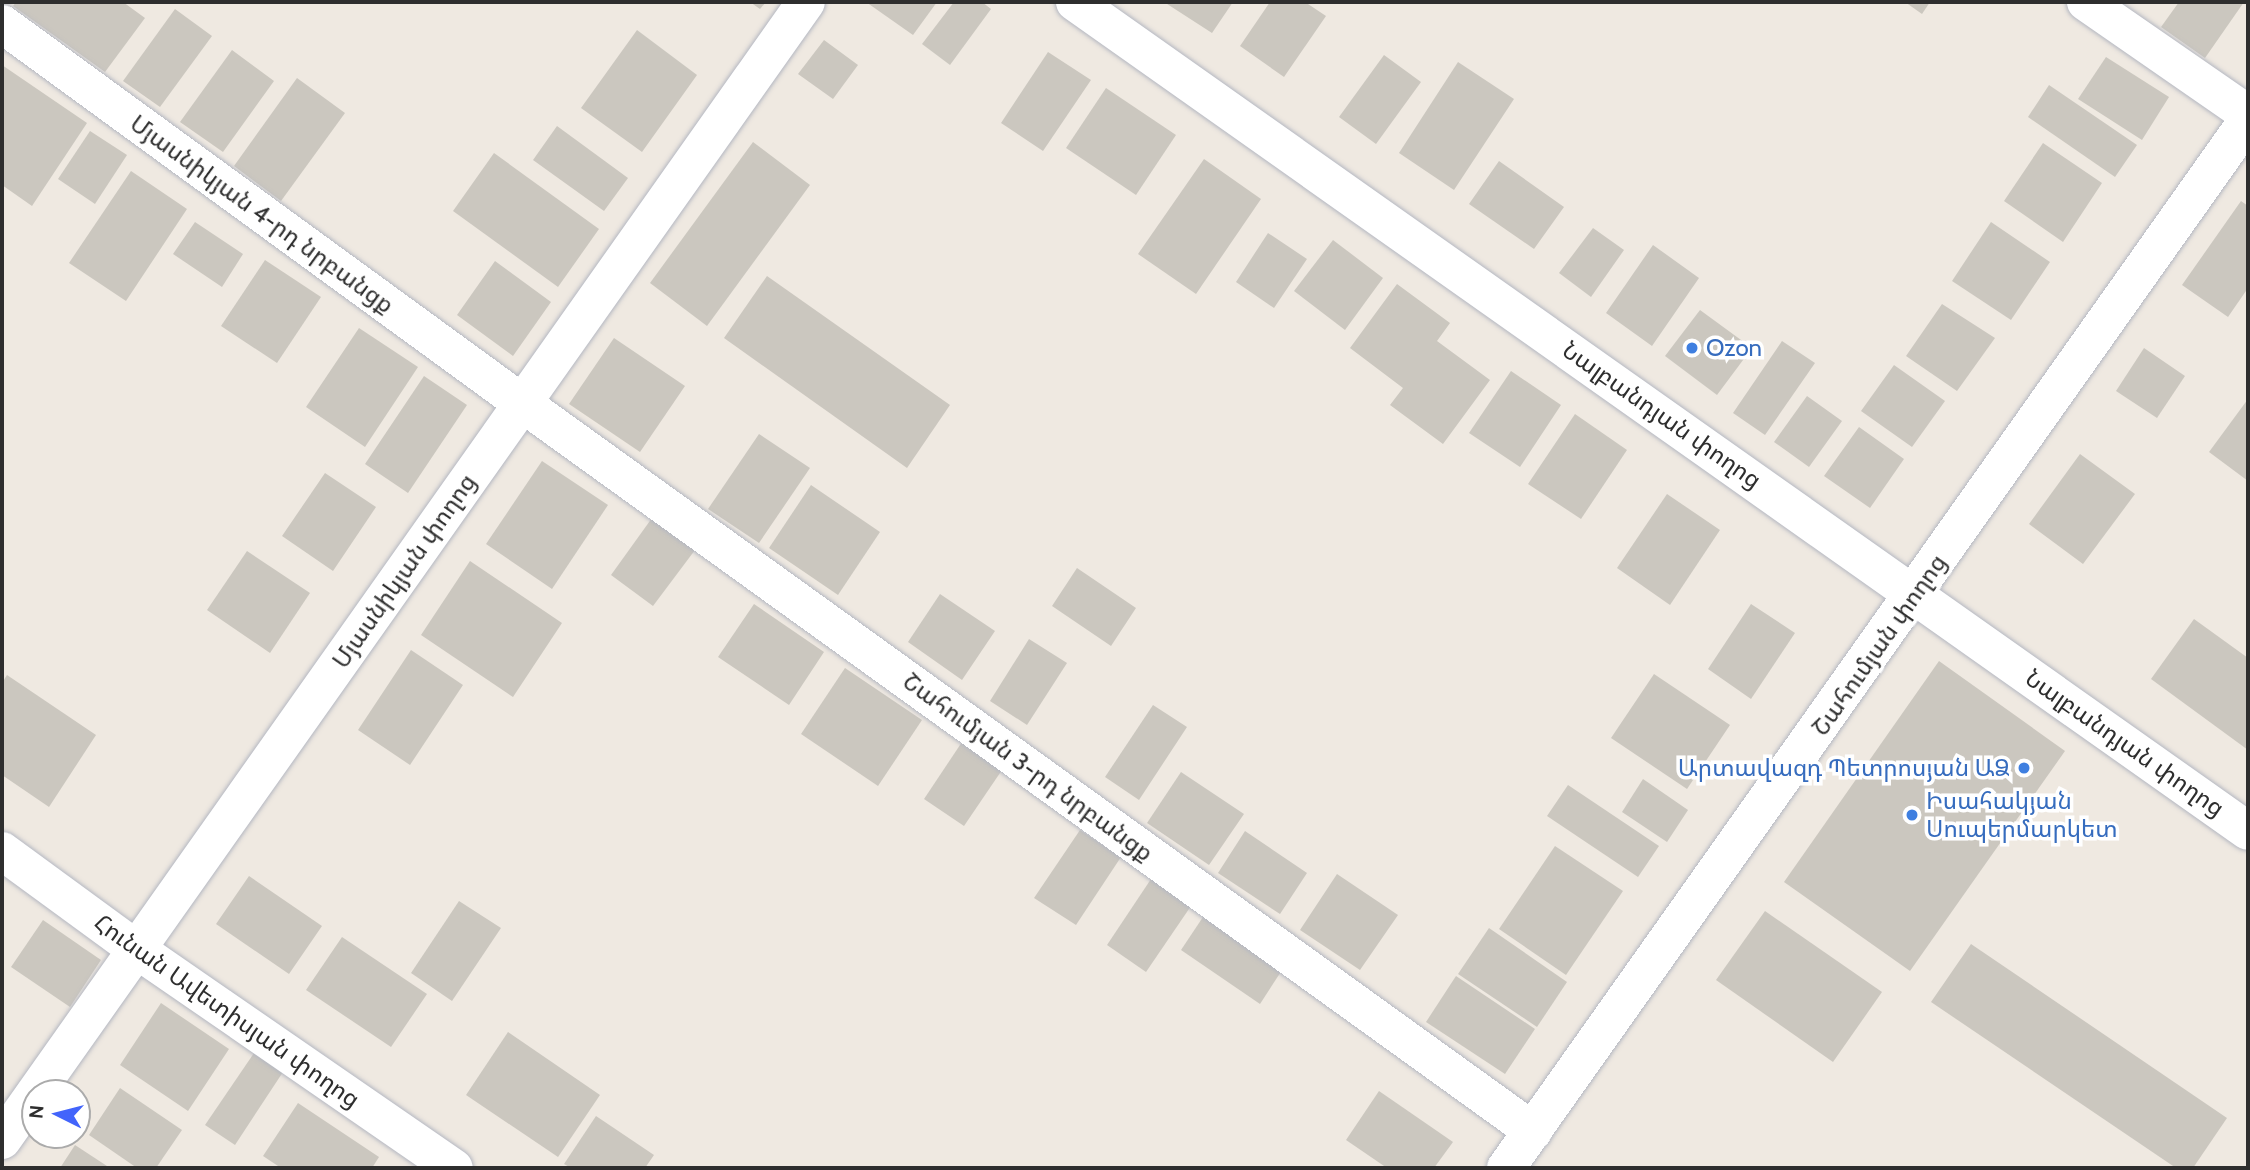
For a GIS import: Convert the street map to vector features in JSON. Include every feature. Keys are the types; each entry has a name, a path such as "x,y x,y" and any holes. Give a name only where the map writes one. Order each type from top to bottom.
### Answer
{"street":[{"name":"Մյասնիկյան փողոց","path":"2,1140 806,2"},
{"name":"Նալբանդյան փողոց","path":"1075,2 2248,831"},
{"path":"2086,2 2248,117"},
{"name":"Մյասնիկյան 4-րդ նրբանցք","path":"2,24 522,403"},
{"name":"Շահումյան փողոց","path":"1507,1168 1916,594 2248,117"},
{"name":"Շահումյան 3-րդ նրբանցք","path":"522,403 1533,1131"},
{"name":"Հունան Ավետիսյան փողոց","path":"2,851 136,949 454,1168"}],"building":[{"path":"16,2 123,2 145,18 105,72 13,6"},
{"path":"750,2 766,2 760,9"},
{"path":"866,2 937,2 913,35"},
{"path":"954,2 982,2 991,9 950,65 922,44"},
{"path":"1164,2 1233,2 1212,33"},
{"path":"1270,2 1305,2 1326,16 1284,77 1240,46"},
{"path":"1905,2 1930,2 1922,14"},
{"path":"2179,2 2244,2 2205,58 2161,27"},
{"path":"175,9 212,36 160,107 123,81"},
{"path":"637,30 697,75 642,152 581,108"},
{"path":"824,40 858,65 833,99 798,74"},
{"path":"232,50 274,81 223,152 180,122"},
{"path":"1048,52 1091,80 1043,151 1001,123"},
{"path":"1384,55 1421,82 1376,144 1339,117"},
{"path":"2106,57 2169,97 2142,140 2078,99"},
{"path":"1458,62 1514,99 1454,190 1399,153"},
{"path":"2,65 87,123 32,206 2,185"},
{"path":"297,78 345,113 281,201 234,166"},
{"path":"2049,85 2137,145 2115,177 2028,117"},
{"path":"1106,88 1176,135 1136,195 1066,148"},
{"path":"557,126 628,178 604,211 533,160"},
{"path":"90,131 127,155 95,204 58,179"},
{"path":"753,142 810,185 707,326 650,283"},
{"path":"2043,143 2102,183 2063,242 2004,201"},
{"path":"494,153 599,229 558,287 453,211"},
{"path":"1204,159 1261,199 1196,294 1138,254"},
{"path":"1499,161 1564,207 1534,249 1469,204"},
{"path":"131,171 187,209 126,301 69,263"},
{"path":"2241,201 2248,206 2248,288 2228,317 2182,285"},
{"path":"195,222 243,254 222,287 173,254"},
{"path":"1991,222 2050,262 2011,320 1952,281"},
{"path":"1593,228 1624,250 1591,297 1559,273"},
{"path":"1268,233 1307,259 1274,308 1236,282"},
{"path":"1333,240 1383,278 1345,330 1294,291"},
{"path":"1653,245 1699,278 1652,346 1606,313"},
{"path":"265,260 321,297 277,363 221,326"},
{"path":"495,261 551,302 513,356 457,315"},
{"path":"767,276 950,405 907,468 724,338"},
{"path":"1397,284 1450,323 1437,341 1490,380 1443,444 1390,405 1403,388 1350,348"},
{"path":"1942,304 1995,338 1957,391 1906,356"},
{"path":"1700,310 1752,348 1717,395 1665,356"},
{"path":"359,328 418,367 365,447 306,407"},
{"path":"614,338 685,386 640,452 569,404"},
{"path":"1782,341 1815,363 1765,435 1733,413"},
{"path":"2144,348 2185,376 2157,418 2116,391"},
{"path":"1894,365 1945,401 1912,447 1861,411"},
{"path":"1511,371 1561,405 1520,467 1469,433"},
{"path":"424,376 467,405 408,493 365,464"},
{"path":"1807,396 1842,421 1809,467 1774,442"},
{"path":"2248,399 2248,481 2209,452"},
{"path":"1575,414 1627,450 1581,519 1528,484"},
{"path":"1859,427 1904,459 1870,508 1824,476"},
{"path":"759,434 810,468 759,543 708,509"},
{"path":"2080,454 2135,494 2083,564 2029,524"},
{"path":"542,461 608,505 552,589 486,544"},
{"path":"325,473 376,507 333,571 282,536"},
{"path":"811,485 880,532 838,595 769,548"},
{"path":"1667,494 1720,530 1670,605 1617,568"},
{"path":"652,518 695,550 653,606 611,575"},
{"path":"247,551 310,593 270,653 207,610"},
{"path":"470,561 562,623 513,697 421,635"},
{"path":"1077,568 1136,608 1111,646 1052,606"},
{"path":"940,594 995,631 962,680 908,642"},
{"path":"754,604 824,652 789,705 718,657"},
{"path":"1751,604 1795,633 1751,699 1708,669"},
{"path":"2194,619 2248,658 2248,750 2151,679"},
{"path":"1029,639 1067,663 1027,725 990,701"},
{"path":"411,650 463,685 410,765 358,730"},
{"path":"1939,661 2065,751 1910,971 1784,882"},
{"path":"845,668 922,720 878,786 801,734"},
{"path":"1654,674 1730,725 1687,789 1611,738"},
{"path":"7,675 96,735 49,807 2,775 2,683"},
{"path":"1153,705 1187,727 1139,800 1105,777"},
{"path":"962,742 1002,770 964,826 924,799"},
{"path":"1181,772 1244,814 1209,865 1147,823"},
{"path":"1643,779 1688,810 1667,842 1622,812"},
{"path":"1568,785 1659,846 1638,877 1547,816"},
{"path":"1080,830 1121,857 1076,925 1034,898"},
{"path":"1245,831 1307,873 1280,914 1218,873"},
{"path":"1555,846 1623,891 1566,975 1499,929"},
{"path":"1337,874 1398,915 1360,970 1300,930"},
{"path":"249,876 322,926 289,974 216,924"},
{"path":"1151,879 1191,906 1146,972 1107,945"},
{"path":"459,901 501,928 452,1001 411,973"},
{"path":"1207,911 1286,964 1260,1004 1181,950"},
{"path":"1765,911 1882,992 1833,1062 1716,980"},
{"path":"43,920 101,960 70,1007 11,967"},
{"path":"1489,928 1567,982 1537,1027 1458,974"},
{"path":"342,937 427,994 391,1047 306,990"},
{"path":"1971,944 2227,1118 2193,1168 2176,1168 1931,1002"},
{"path":"1456,976 1535,1029 1505,1074 1426,1022"},
{"path":"161,1003 229,1049 188,1111 120,1065"},
{"path":"508,1032 600,1095 558,1157 466,1095"},
{"path":"254,1053 283,1072 235,1145 205,1125"},
{"path":"120,1088 182,1130 156,1168 137,1168 91,1136 91,1132"},
{"path":"1379,1091 1453,1142 1434,1168 1387,1168 1346,1140"},
{"path":"298,1103 379,1157 372,1168 281,1168 263,1156"},
{"path":"596,1116 654,1155 645,1168 571,1168 564,1164"},
{"path":"72,1149 81,1149 110,1168 60,1168"}],"place":[{"name":"Ozon","path":"1692,348"},
{"name":"Արտավազդ Պետրոսյան ԱՁ","path":"2024,768"},
{"name":"Իսահակյան Սուպերմարկետ","path":"1912,815"}]}
